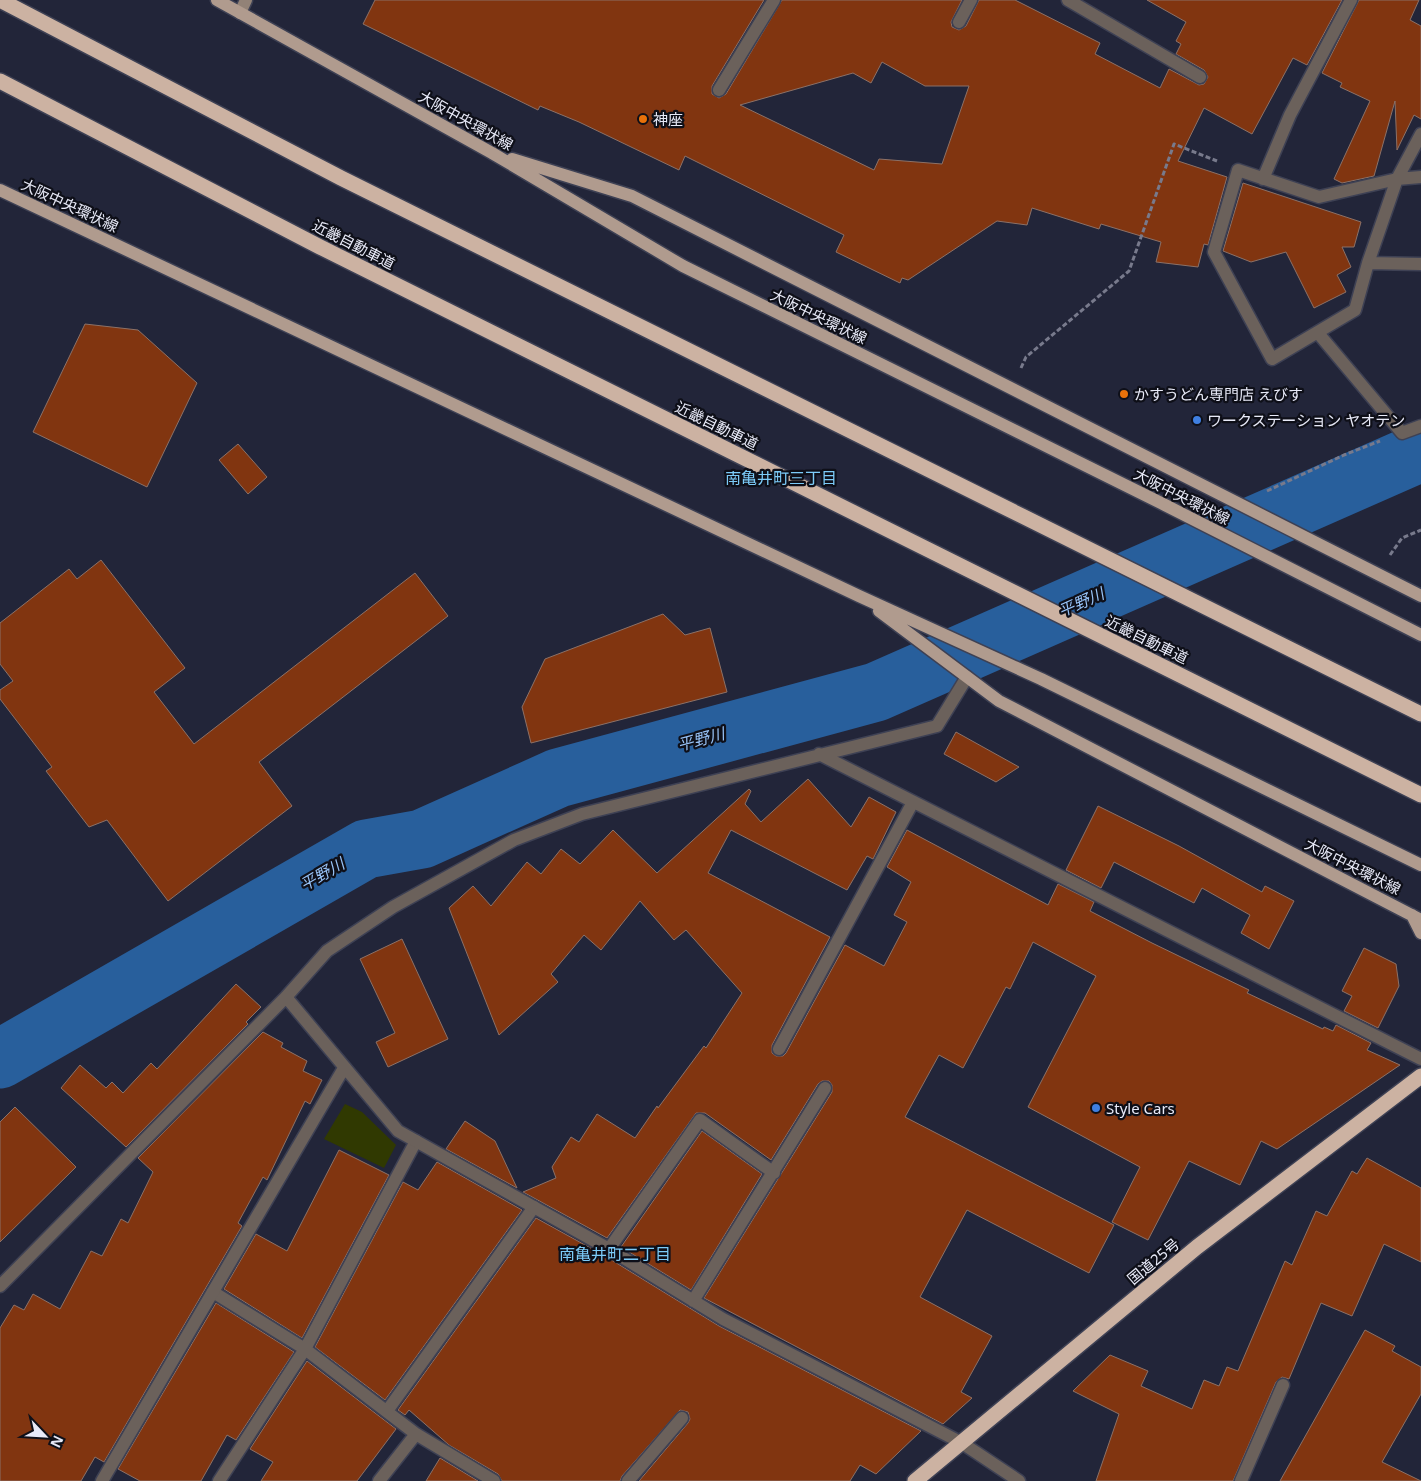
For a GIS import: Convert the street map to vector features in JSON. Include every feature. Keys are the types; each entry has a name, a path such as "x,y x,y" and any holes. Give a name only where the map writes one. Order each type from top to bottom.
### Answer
{"highway":[{"path":"0,0 342,178 1421,714"},
{"name":"近畿自動車道","path":"0,81 320,247 1421,795"},
{"name":"国道25号","path":"915,1481 1197,1247 1421,1076"}],"main road":[{"name":"大阪中央環状線","path":"217,0 492,153 683,266 1165,505 1421,635"},
{"path":"240,13 246,0"},
{"path":"492,153 632,196 1421,596"},
{"name":"大阪中央環状線","path":"0,190 859,596 1041,679 1421,865"},
{"name":"大阪中央環状線","path":"859,596 999,701 1416,917"},
{"path":"1416,917 1421,933"}],"street":[{"path":"719,90 774,0"},
{"path":"959,22 971,0"},
{"path":"1068,0 1200,77"},
{"path":"1263,179 1290,115 1351,0"},
{"path":"1421,134 1396,180 1368,263 1355,310 1272,358 1214,252 1238,170 1319,197 1396,180 1421,177"},
{"path":"1368,263 1421,264"},
{"path":"1318,333 1402,433 1421,426"},
{"path":"0,1286 286,997 327,951 393,908 514,840 582,814 937,726 967,677"},
{"path":"819,754 1421,1059"},
{"path":"779,1050 913,802"},
{"path":"286,997 398,1130 609,1249 723,1319 962,1443 1019,1481"},
{"path":"102,1481 344,1068"},
{"path":"693,1301 825,1088"},
{"path":"609,1249 700,1120 774,1173"},
{"path":"219,1481 305,1348 416,1141"},
{"path":"387,1411 534,1207"},
{"path":"213,1292 305,1348 416,1434 494,1481"},
{"path":"1242,1481 1283,1385"},
{"path":"628,1481 682,1418"},
{"path":"380,1481 416,1434"}],"path":[{"path":"1010,389 1026,357 1129,271 1174,144 1238,170"},
{"path":"1237,504 1344,455 1402,433"},
{"path":"1376,574 1402,538 1421,530"}],"green space":[{"path":"345,1104 362,1112 396,1145 384,1168 324,1139"}],"building":[{"path":"375,0 764,0 712,86 712,94 719,98 726,94 782,0 962,0 951,22 952,27 959,30 966,26 979,0 1015,0 1100,43 1095,54 1160,88 1169,69 1199,85 1204,84 1208,77 1204,70 1176,54 1181,44 1176,41 1186,22 1147,0 1342,0 1307,65 1293,58 1252,134 1204,108 1178,161 1227,177 1208,245 1204,244 1198,267 1156,262 1161,242 1101,224 1099,229 1032,208 1027,225 997,221 908,280 902,278 900,283 836,252 844,235 685,156 679,170 579,122 540,106 538,110 363,24","holes":["882,62 925,86 969,86 942,164 879,159 874,170 740,105 853,73 871,83"]},
{"path":"1359,0 1419,0 1410,20 1421,26 1421,119 1414,115 1397,150 1395,101 1374,176 1342,183 1334,179 1370,101 1340,87 1342,83 1322,73"},
{"path":"1243,183 1361,222 1354,247 1342,247 1351,267 1337,275 1346,292 1314,308 1286,252 1251,262 1223,251"},
{"path":"85,324 138,330 197,383 147,487 33,432"},
{"path":"238,444 267,477 248,494 219,460"},
{"path":"101,560 185,668 154,692 194,744 415,573 448,616 259,762 292,806 168,901 107,820 89,827 46,771 52,767 0,699 0,690 13,681 0,664 0,623 69,569 77,579"},
{"path":"663,614 685,635 710,628 727,692 531,743 522,707 545,659"},
{"path":"956,732 1019,767 996,782 944,754"},
{"path":"808,779 851,827 869,797 896,812 873,859 867,856 847,890 731,830 708,873 830,937 772,1045 772,1053 776,1056 783,1056 786,1053 845,945 884,966 907,922 894,915 911,882 887,867 907,830 1048,905 1058,884 1094,902 1090,911 1249,990 1247,993 1323,1029 1324,1027 1333,1031 1336,1025 1371,1043 1367,1050 1400,1065 1277,1149 1261,1141 1240,1185 1189,1161 1148,1240 1112,1222 1140,1167 1028,1107 1096,976 1033,942 1010,989 1006,987 963,1068 939,1055 905,1117 1114,1225 1089,1273 967,1210 920,1297 992,1336 961,1392 972,1398 943,1424 704,1298 832,1092 832,1085 829,1081 822,1081 818,1084 771,1160 705,1113 696,1113 607,1238 523,1192 556,1178 552,1167 571,1137 579,1142 597,1114 635,1138 657,1106 658,1108 704,1046 706,1048 742,993 686,930 674,940 640,901 601,950 584,935 551,974 558,982 499,1035 449,908 473,886 491,906 527,862 541,874 561,849 580,864 613,830 657,873 749,789 751,791 745,804 761,822"},
{"path":"1098,806 1179,846 1262,892 1265,886 1294,901 1269,949 1241,933 1250,915 1202,888 1194,903 1114,862 1101,888 1066,870"},
{"path":"402,939 448,1039 388,1067 376,1042 395,1033 360,959"},
{"path":"1364,948 1396,964 1399,986 1378,1028 1344,1011 1352,996 1342,991"},
{"path":"236,984 261,1007 246,1022 248,1024 126,1147 61,1088 80,1065 106,1088 112,1082 123,1093 151,1063 157,1069"},
{"path":"263,1032 283,1043 281,1047 307,1061 303,1071 322,1080 310,1104 305,1101 267,1180 263,1177 238,1223 242,1226 104,1462 95,1457 81,1481 0,1481 0,1328 14,1305 24,1310 33,1294 60,1309 91,1251 102,1256 121,1219 128,1223 153,1172 138,1158"},
{"path":"15,1107 76,1167 0,1242 0,1122"},
{"path":"465,1121 495,1141 517,1188 446,1149"},
{"path":"702,1131 762,1174 691,1290 621,1247"},
{"path":"339,1150 389,1175 302,1338 224,1289 256,1234 287,1251"},
{"path":"1367,1158 1421,1188 1421,1262 1384,1244 1352,1316 1321,1303 1289,1379 1282,1377 1276,1382 1233,1481 1096,1481 1119,1414 1073,1391 1110,1355 1148,1371 1141,1386 1192,1409 1204,1380 1219,1386 1227,1367 1238,1371 1285,1261 1292,1265 1316,1211 1327,1216 1352,1171 1357,1174"},
{"path":"437,1162 522,1210 385,1400 315,1347 403,1182 418,1190"},
{"path":"536,1218 605,1256 719,1326 921,1431 876,1474 860,1465 850,1481 639,1481 688,1423 690,1419 688,1412 680,1410 622,1476 620,1481 502,1481 498,1474 449,1445 409,1410 405,1415 398,1410"},
{"path":"216,1303 294,1352 236,1440 227,1435 201,1481 140,1481 118,1469"},
{"path":"1365,1330 1395,1346 1392,1351 1421,1367 1421,1394 1382,1462 1421,1481 1280,1481"},
{"path":"307,1361 396,1429 357,1481 261,1481 273,1462 250,1449"},
{"path":"440,1458 478,1481 426,1481"}],"waterway":[{"name":"平野川","path":"0,1059 366,849 422,839 558,778 876,692 1421,452"}],"place":[{"name":"神座","path":"643,119"},
{"name":"かすうどん専門店 えびす","path":"1124,394"},
{"name":"ワークステーション ヤオテン","path":"1197,420"},
{"name":"Style Cars","path":"1096,1108"}],"district":[{"name":"南亀井町三丁目","path":"781,478"},
{"name":"南亀井町二丁目","path":"615,1254"}]}
